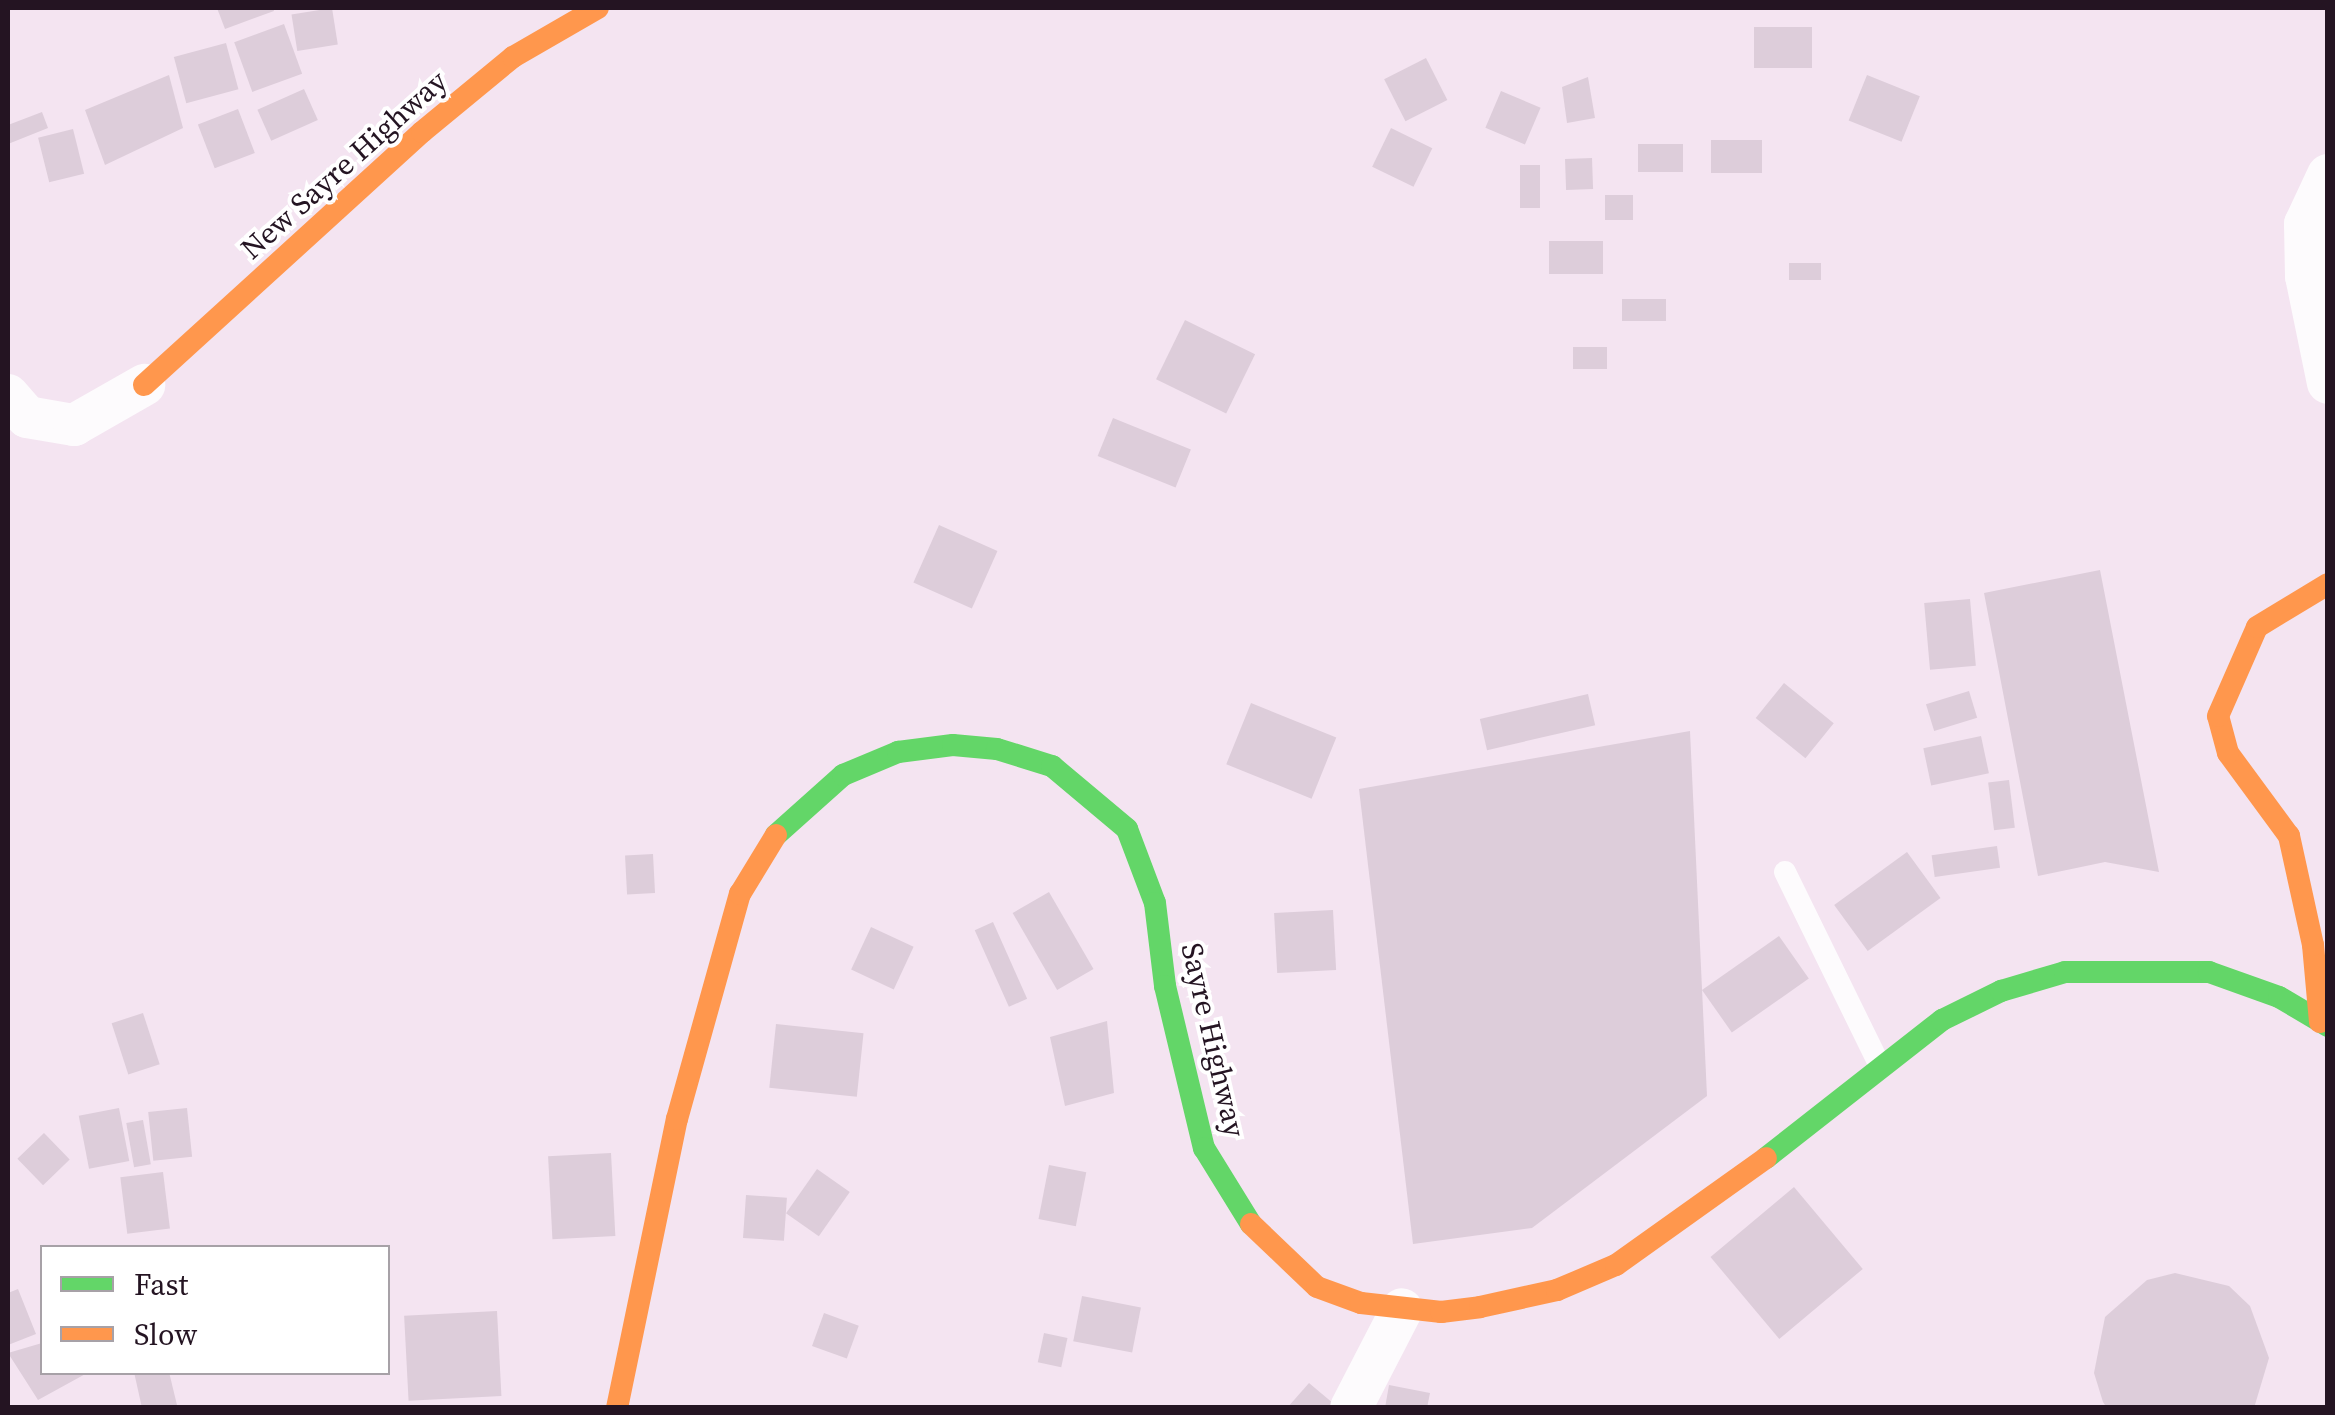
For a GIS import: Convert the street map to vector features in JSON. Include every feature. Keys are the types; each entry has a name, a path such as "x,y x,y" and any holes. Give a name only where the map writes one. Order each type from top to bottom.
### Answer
{"main road":[{"name":"New Sayre Highway","path":"144,385 422,132 513,57 598,8"},
{"path":"2324,1024 2313,945 2289,836 2228,753 2218,716 2257,626 2328,584"},
{"name":"Sayre Highway","path":"617,1408 700,1028 729,919 751,870 784,822 843,774 926,747 998,749 1052,766 1127,829 1155,903 1165,986 1204,1148 1221,1183 1245,1218 1317,1287 1402,1310 1480,1308 1557,1290 1616,1265 1722,1192 1879,1064 1942,1020 2000,991 2065,972 2209,972 2279,997 2324,1024"}],"street":[{"path":"2328,175 2305,224 2306,276 2328,383"},
{"path":"8,395 28,417 74,425 144,385"},
{"path":"1351,1408 1402,1310"}],"lane":[{"path":"1785,872 1879,1064"}],"building":[{"path":"217,8 273,8 274,11 225,29"},
{"path":"332,8 338,45 297,51 292,14"},
{"path":"284,24 302,74 252,92 234,42"},
{"path":"1754,27 1812,27 1812,68 1754,68"},
{"path":"226,43 238,89 186,103 174,57"},
{"path":"1426,58 1447,100 1405,121 1384,79"},
{"path":"169,75 183,128 105,165 85,110"},
{"path":"1867,75 1920,96 1901,142 1849,120"},
{"path":"1588,77 1595,118 1567,123 1562,87"},
{"path":"304,89 318,120 271,141 257,110"},
{"path":"1501,91 1541,108 1525,145 1485,128"},
{"path":"238,109 255,153 215,168 198,124"},
{"path":"42,112 48,128 8,144 8,125"},
{"path":"1391,128 1432,148 1413,187 1372,167"},
{"path":"73,129 84,174 49,182 38,138"},
{"path":"1711,140 1762,140 1762,173 1711,173"},
{"path":"1638,144 1683,144 1683,172 1638,172"},
{"path":"1592,158 1593,189 1566,190 1565,159"},
{"path":"1520,165 1540,165 1540,208 1520,208"},
{"path":"1605,195 1633,195 1633,220 1605,220"},
{"path":"1549,241 1603,241 1603,274 1549,274"},
{"path":"1789,263 1821,263 1821,280 1789,280"},
{"path":"1622,299 1666,299 1666,321 1622,321"},
{"path":"1185,320 1255,354 1226,414 1156,379"},
{"path":"1573,347 1607,347 1607,369 1573,369"},
{"path":"1113,418 1191,449 1176,487 1098,456"},
{"path":"939,525 997,551 972,609 913,583"},
{"path":"2100,570 2159,872 2105,862 2038,876 1984,593"},
{"path":"1970,599 1976,666 1930,670 1924,603"},
{"path":"1784,683 1834,723 1805,758 1756,718"},
{"path":"1969,691 1977,718 1934,731 1926,704"},
{"path":"1588,694 1595,725 1487,750 1480,719"},
{"path":"1251,703 1336,737 1312,799 1226,764"},
{"path":"1690,731 1707,1096 1532,1228 1413,1244 1359,789"},
{"path":"1981,736 1989,773 1931,785 1923,748"},
{"path":"2009,780 2015,828 1994,830 1988,783"},
{"path":"1997,846 2000,868 1935,877 1932,855"},
{"path":"1907,852 1941,898 1868,951 1834,905"},
{"path":"653,854 655,893 627,894 625,855"},
{"path":"1049,892 1094,969 1057,990 1013,913"},
{"path":"1333,910 1336,970 1277,973 1274,913"},
{"path":"993,922 1027,999 1009,1007 975,930"},
{"path":"871,927 914,947 894,989 851,970"},
{"path":"1779,936 1809,979 1732,1033 1702,990"},
{"path":"143,1013 160,1064 128,1075 112,1023"},
{"path":"1107,1021 1114,1093 1065,1106 1050,1037"},
{"path":"776,1024 864,1033 857,1097 769,1088"},
{"path":"119,1108 129,1161 89,1169 79,1116"},
{"path":"187,1108 192,1157 153,1161 148,1112"},
{"path":"143,1120 151,1164 134,1167 126,1123"},
{"path":"44,1133 70,1160 43,1185 17,1159"},
{"path":"611,1153 615,1236 552,1239 548,1156"},
{"path":"1049,1165 1086,1172 1076,1226 1039,1219"},
{"path":"817,1169 850,1192 819,1236 786,1213"},
{"path":"163,1172 170,1229 127,1234 120,1177"},
{"path":"1794,1187 1863,1269 1779,1339 1711,1257"},
{"path":"746,1195 787,1198 784,1241 743,1238"},
{"path":"2175,1273 2229,1286 2250,1306 2269,1358 2254,1408 2107,1408 2103,1402 2094,1373 2105,1317 2147,1280"},
{"path":"18,1289 36,1334 8,1345 8,1293"},
{"path":"1082,1296 1141,1307 1132,1353 1073,1341"},
{"path":"497,1311 501,1396 409,1401 404,1316"},
{"path":"824,1313 859,1326 847,1359 812,1346"},
{"path":"1044,1333 1067,1338 1061,1367 1038,1362"},
{"path":"40,1344 40,1375 84,1375 38,1400 8,1353"},
{"path":"135,1375 170,1375 177,1405 142,1408"},
{"path":"1309,1383 1334,1404 1331,1408 1287,1408"},
{"path":"1389,1385 1430,1393 1427,1408 1385,1408"}],"traffic: fast":[{"path":"776,835 843,775 898,752 953,745 997,749 1052,766 1127,829 1155,903 1165,986 1204,1148 1251,1224"},
{"path":"1766,1158 1942,1020 2001,991 2065,972 2209,972 2279,997 2328,1026"}],"traffic: slow":[{"path":"144,385 422,132 513,57 598,8"},
{"path":"2320,1022 2313,945 2289,836 2228,753 2218,716 2257,627 2328,584"},
{"path":"617,1408 677,1119 740,894 776,835"},
{"path":"1251,1224 1317,1287 1361,1303 1441,1312 1557,1290 1616,1265 1766,1158"}]}
